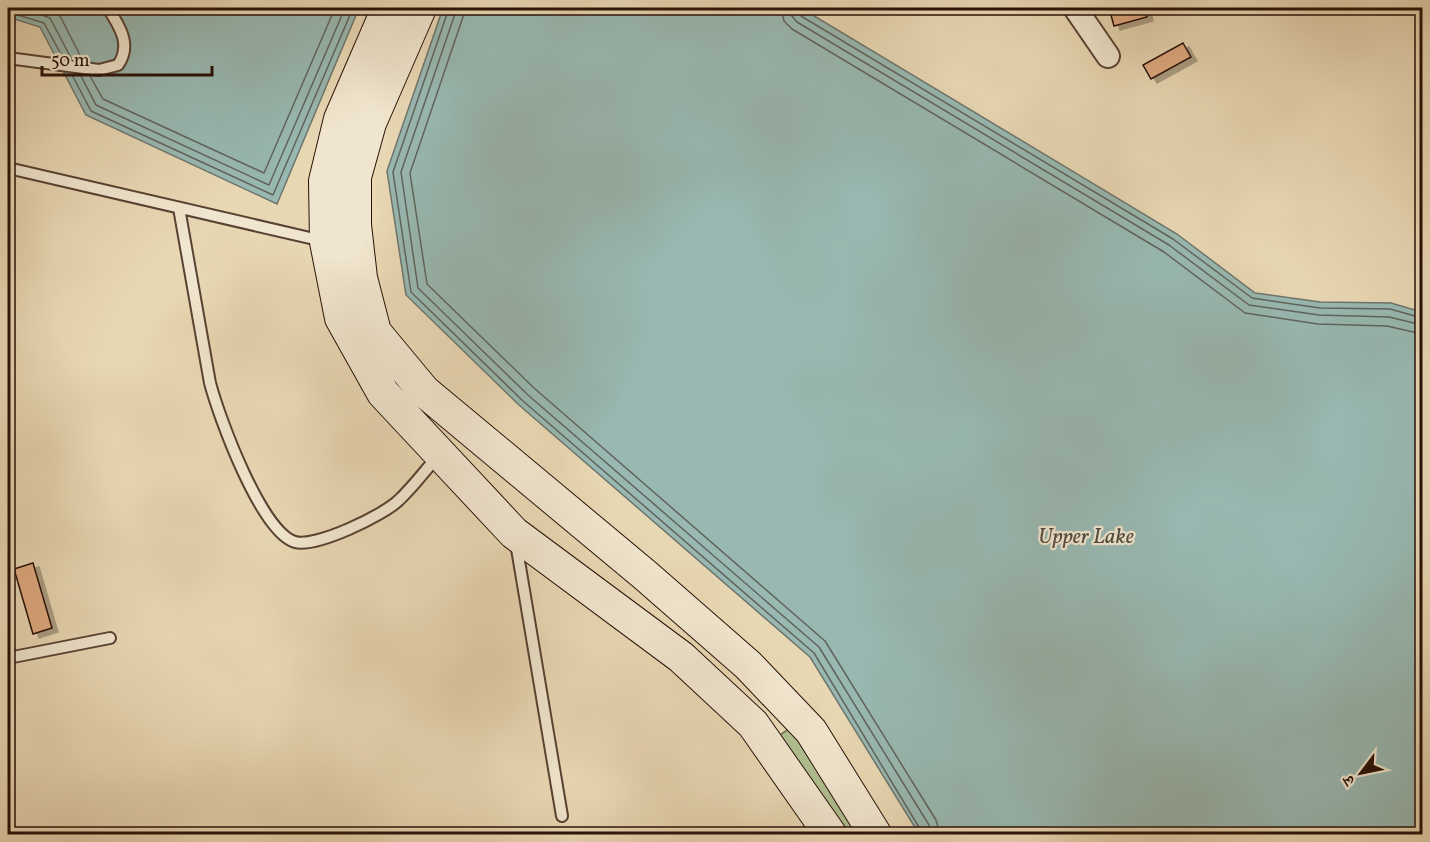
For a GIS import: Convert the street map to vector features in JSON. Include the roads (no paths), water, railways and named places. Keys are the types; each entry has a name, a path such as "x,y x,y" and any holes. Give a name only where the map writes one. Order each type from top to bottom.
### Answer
{"main road":[{"path":"387,8 339,119 325,181 326,242 341,318 383,393 514,533 681,657 753,724 830,834"},
{"path":"420,8 369,123 355,177 355,225 361,278 375,332 424,391 645,574 748,665 811,731 875,834"}],"street":[{"path":"1075,8 1108,56"}],"lane":[{"path":"8,58 99,70 118,65 124,57 126,45 108,8"},
{"path":"8,168 326,242"},
{"path":"179,208 217,410 234,454 277,530 283,536 297,542 320,540 382,512 399,500 440,454"},
{"path":"514,533 562,816"},
{"path":"8,658 110,638"}],"water":[{"path":"8,8 359,8 277,204 86,115 40,27 8,17"},
{"name":"Upper Lake","path":"446,8 801,8 1177,234 1255,293 1320,302 1391,303 1422,312 1422,834 919,834 810,657 519,405 406,295 387,171 442,11"}]}
